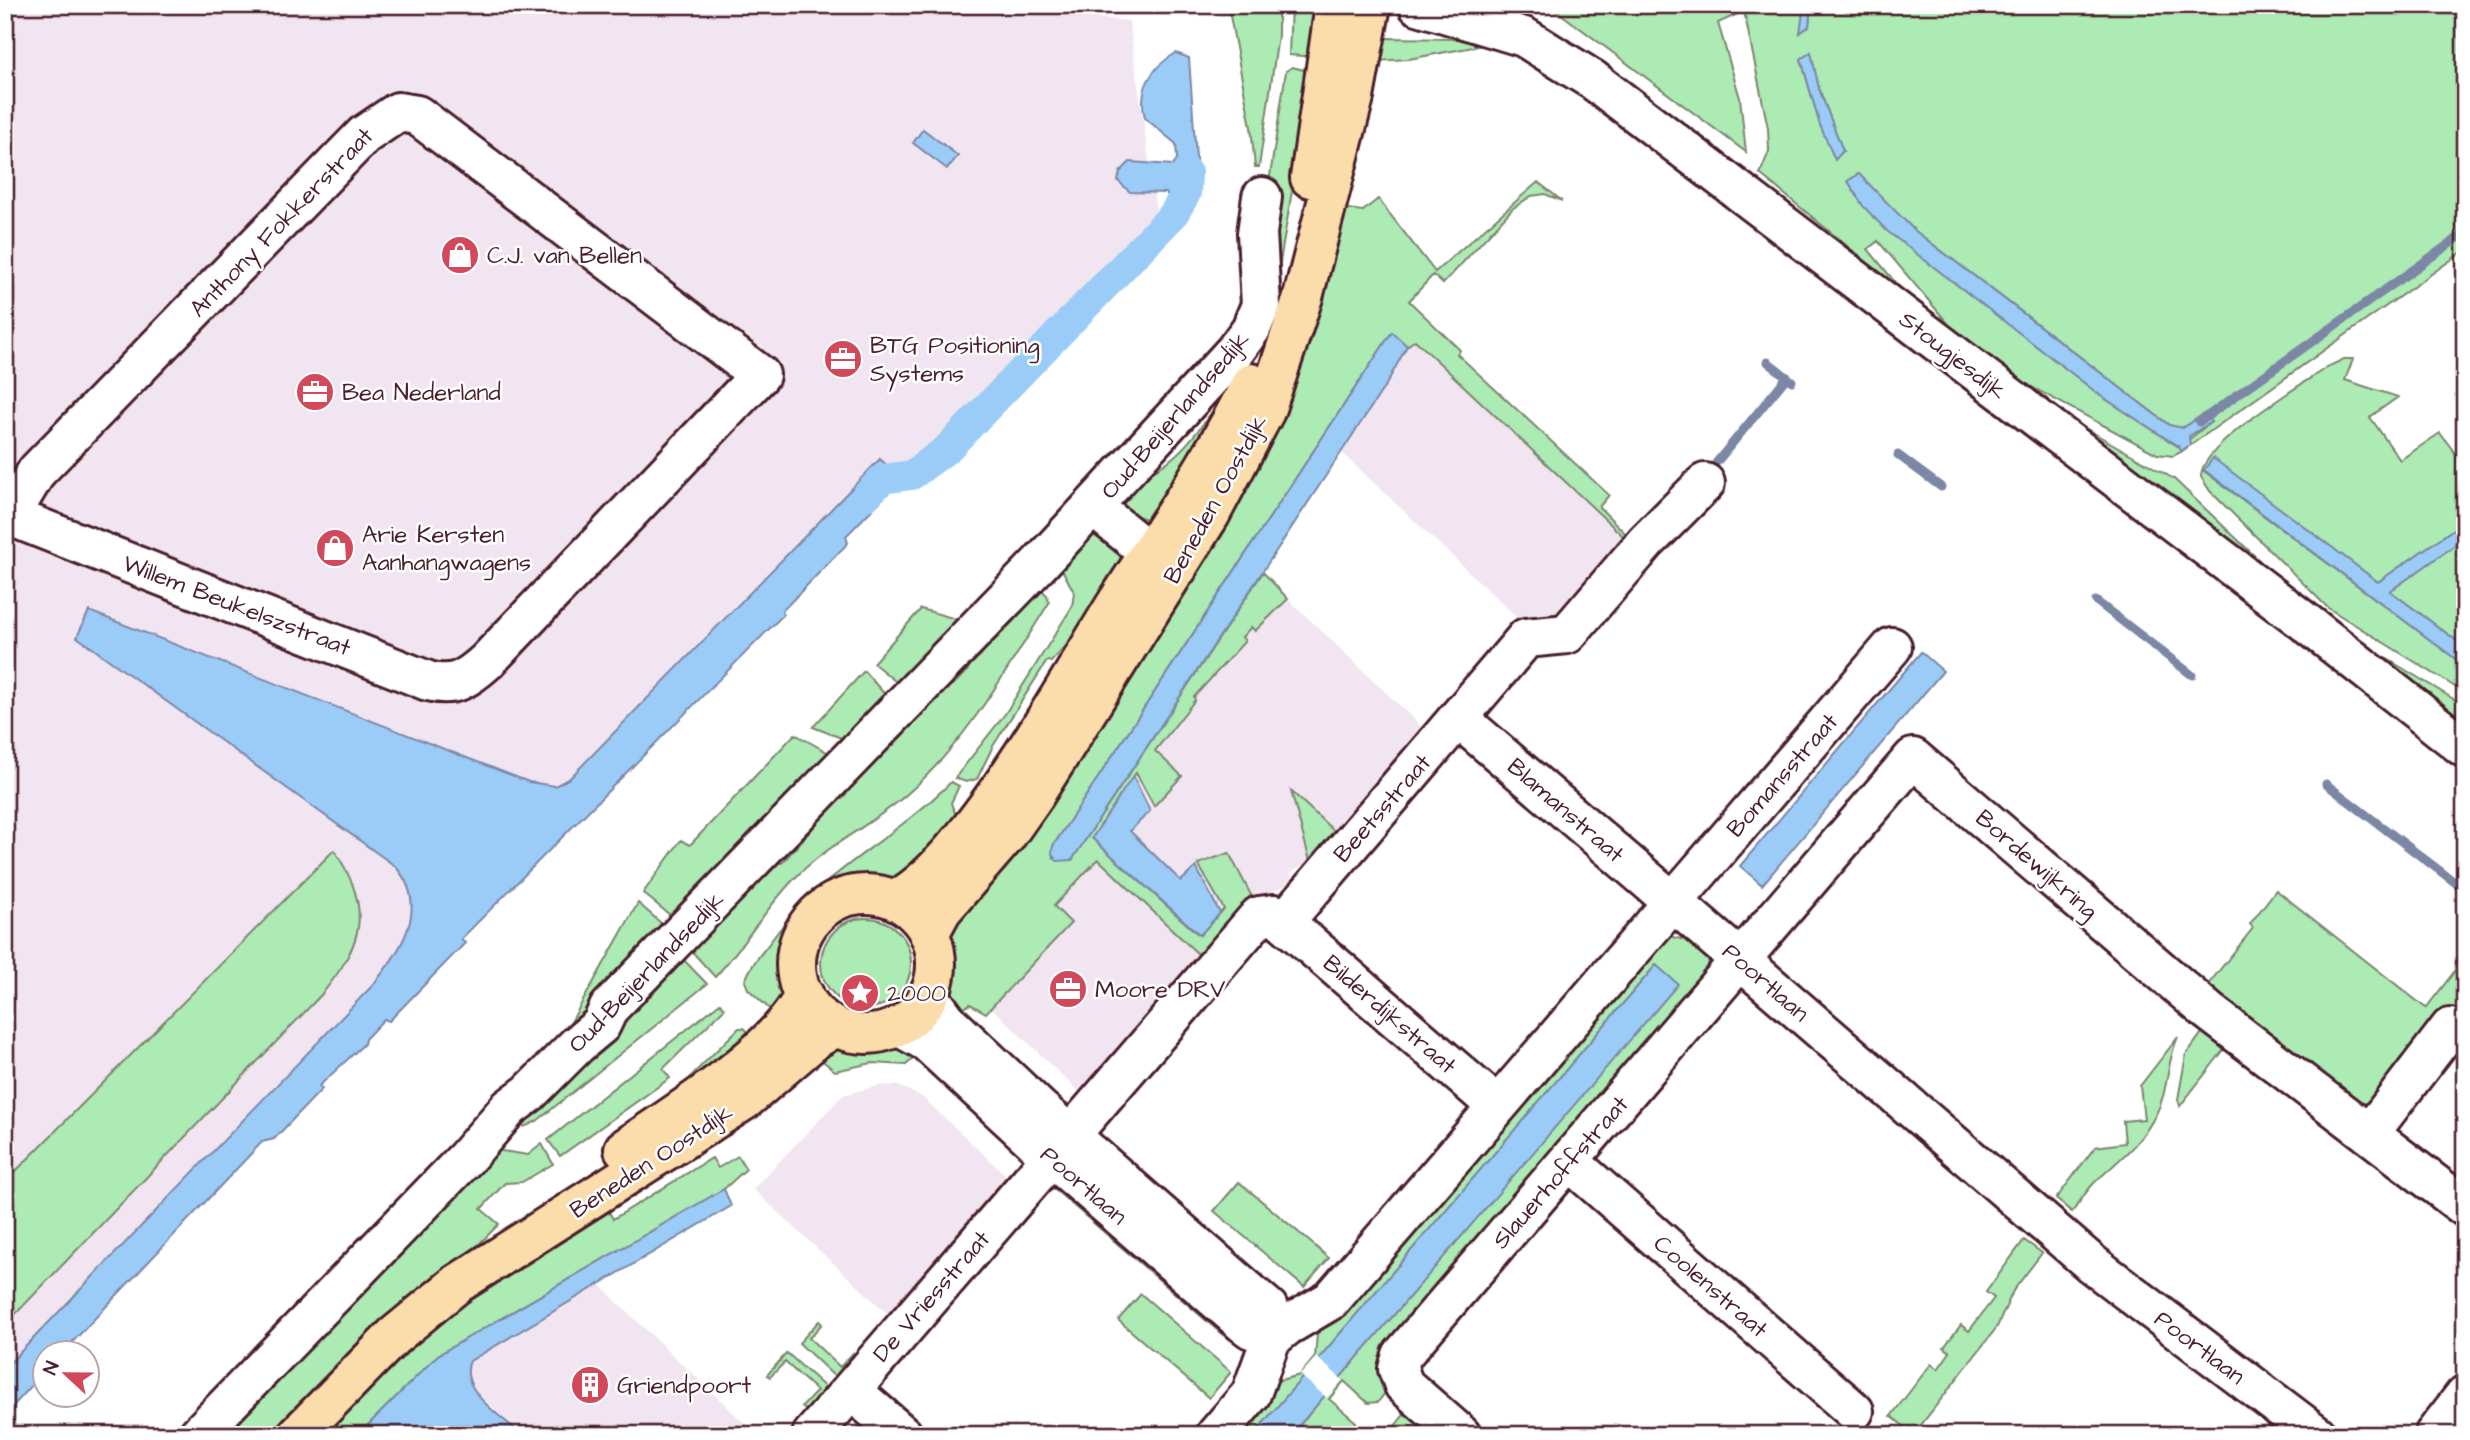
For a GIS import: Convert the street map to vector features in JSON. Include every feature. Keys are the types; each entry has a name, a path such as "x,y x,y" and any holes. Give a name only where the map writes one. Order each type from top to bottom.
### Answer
{"main road":[{"name":"Beneden Oostdijk","path":"929,934 942,909 1006,836 1034,796 1163,560 1245,395 1282,307 1308,191 1335,5"},
{"name":"Beneden Oostdijk","path":"895,900 923,881 988,803 1163,560 1239,465 1278,376 1297,319 1354,97 1371,5"},
{"path":"877,895 895,900 919,918 929,934 936,960 928,995 918,1010 898,1026 867,1033 836,1027 816,1011 804,995 798,978 798,951 813,919 826,906 851,896 877,895"},
{"name":"Beneden Oostdijk","path":"297,1435 373,1356 457,1284 497,1241 750,1057 792,1016 804,995"},
{"name":"Beneden Oostdijk","path":"457,1284 745,1100 816,1039 836,1027"}],"street":[{"name":"Stougjesdijk","path":"1418,5 1515,34 1593,80 2306,623 2465,748"},
{"name":"Anthony Fokkerstraat","path":"8,515 37,471 364,135 392,114 412,112 760,375 469,677"},
{"name":"Oud-Beijerlandsedijk","path":"198,1435 466,1158 502,1115 593,1033 610,1009 1093,507 1224,364 1251,329 1262,294 1257,233 1262,197"},
{"name":"Beetsstraat","path":"1284,922 1526,638 1567,634 1646,542 1705,484"},
{"name":"Oud-Beijerlandsedijk","path":"1093,507 1163,560"},
{"name":"Willem Beukelszstraat","path":"8,515 428,681 450,685 469,677"},
{"name":"Bomansstraat","path":"1673,902 1892,647"},
{"name":"Blamanstraat","path":"1458,718 1673,902"},
{"name":"Bordewijkring","path":"1741,961 1913,758 2208,1011 2465,1207"},
{"name":"Poortlaan","path":"1673,902 2092,1264 2317,1435"},
{"path":"1216,1435 1251,1394 1267,1345 1275,1335 1331,1300 1673,902"},
{"path":"1060,1146 1259,916 1274,914 1284,922"},
{"name":"Bilderdijkstraat","path":"1284,922 1497,1106"},
{"name":"Slauerhoffstraat","path":"1461,1435 1407,1388 1398,1376 1402,1355 1741,961"},
{"name":"Poortlaan","path":"928,995 948,1022 1060,1146"},
{"name":"Poortlaan","path":"898,1026 927,1042 1261,1302 1268,1308 1275,1335"},
{"path":"2369,1134 2450,1028"},
{"name":"De Vriesstraat","path":"812,1435 1060,1146"},
{"name":"Coolenstraat","path":"1569,1161 1854,1411"},
{"path":"851,1390 903,1435"},
{"path":"2434,1435 2465,1395"}],"shaded area":[{"path":"5,5 968,5 1129,21 1156,211 925,454 851,496 59,1338 32,1338 32,1366 5,1395"},
{"path":"1414,340 1624,537 1555,617 1519,619 1342,453 1407,346"},
{"path":"1264,576 1423,728 1310,861 1291,873 1293,881 1266,895 1251,895 1080,1093 991,1007 1071,923 1054,906 1098,859 1092,838"},
{"path":"881,1085 899,1086 922,1097 1008,1177 890,1316 753,1189 843,1095"},
{"path":"600,1284 757,1435 522,1435 471,1387 467,1370 473,1359"}],"green space":[{"path":"1228,5 1278,5 1278,36 1259,167 1255,167 1251,127"},
{"path":"1291,5 1325,5 1317,57 1289,55"},
{"path":"1549,5 1804,5 1801,32 1809,26 1811,5 2465,5 2465,250 2173,456 2157,454 2011,376 1962,340 1878,241 1868,249 1903,292 1760,174 1769,151 1768,128 1744,11 1718,23 1740,98 1746,152","holes":["1810,53 1819,89 1843,151 1835,159 1820,125 1801,59","1858,174 1914,230 2169,425 2183,427 2204,414 2211,422 2179,447 2101,396 1874,218 1848,181"]},
{"path":"1382,38 1462,39 1484,45 1409,59 1377,61"},
{"path":"1292,67 1312,72 1274,298 1263,222 1286,71"},
{"path":"1538,182 1562,201 1545,194 1531,196 1512,209 1443,284 1433,275 1409,301 1460,350 1457,354 1609,495 1599,507 1626,534 1624,537 1415,340 1407,346 1392,332 1053,846 1054,858 1072,860 1263,572 1288,599 1255,631 1251,627 1242,637 1245,641 1194,697 1195,700 1155,751 1182,776 1154,806 1136,773 1092,838 1199,935 1224,909 1198,864 1229,853 1251,895 1200,956 1098,859 1054,906 1071,923 986,1013 970,1004 955,1015 945,953 957,903 1188,571 1333,207 1363,211 1378,199 1435,272"},
{"path":"2344,359 2353,359 2345,380 2398,397 2370,417 2400,460 2440,433 2461,461 2465,459 2465,521 2378,582 2213,459 2204,471 2465,666 2465,693 2328,608 2210,491 2201,477 2205,464 2216,449 2233,434 2327,367"},
{"path":"1247,374 1203,455 1174,496 1160,511 1147,519 1126,513 1121,500 1131,484 1164,464 1186,445 1225,395 1226,381 1230,375 1236,377"},
{"path":"2071,420 2174,479 2281,581"},
{"path":"1095,534 1114,545 1121,560 1118,578 1108,596 1094,616 1051,662 1047,661 993,746 977,779 966,782 955,778 1005,714 1072,607 1074,592 1059,564 1082,537"},
{"path":"2465,538 2465,647 2390,591"},
{"path":"1036,585 1047,595 1049,603 967,729 928,775 906,795 825,852 799,874 715,977 688,947 769,862 782,863 812,829 812,817 943,682 953,685 968,670 971,661 980,656"},
{"path":"921,609 956,619 956,630 901,686 873,663"},
{"path":"2366,646 2465,706 2465,727"},
{"path":"864,671 889,699 849,741 813,727"},
{"path":"795,734 834,756 676,920 643,893 681,840 690,845"},
{"path":"951,782 959,786 951,803 955,813 964,817 929,864 903,877 837,888 819,897 806,910 796,927 790,946 779,1008 775,1014 748,989 745,981 758,958 810,897 928,804"},
{"path":"1291,791 1335,832 1310,861"},
{"path":"334,850 347,871 359,908 354,942 335,977 321,995 5,1325 5,1182"},
{"path":"2276,890 2426,1008 2465,958 2465,1003 2445,1030 2365,1109 2207,986 2253,928 2250,924"},
{"path":"638,903 668,929 570,1031 571,1022"},
{"path":"866,918 883,921 898,931 908,946 911,963 908,980 898,995 883,1005 866,1008 849,1005 834,995 824,980 821,963 824,946 834,931 849,921"},
{"path":"1660,934 1685,940 1708,960 1710,970 1378,1402 1368,1403 1344,1381 1329,1399 1356,1422 1356,1428 1350,1435 1291,1435 1677,984 1656,965 1253,1435 1231,1435 1277,1381 1300,1375 1315,1357 1317,1334"},
{"path":"680,956 707,984 537,1121 524,1127 521,1123 554,1086 565,1086 581,1068 587,1052 641,995 654,992 674,971"},
{"path":"720,1003 725,1008 663,1069 670,1078 560,1156 548,1140"},
{"path":"739,1028 744,1028 756,1039 694,1080 691,1076"},
{"path":"2204,1030 2226,1047 2180,1106 2178,1099 2186,1055"},
{"path":"2178,1037 2160,1105 2150,1125 2129,1151 2092,1185 2072,1212 2056,1199 2095,1147 2125,1143 2123,1121 2144,1119 2140,1086"},
{"path":"855,1042 881,1042 908,1049 913,1059 906,1065 872,1063 835,1071 813,1053 854,1045"},
{"path":"542,1144 553,1164 522,1182 505,1183 481,1209 499,1224 479,1244 418,1291 275,1435 226,1435 226,1427 496,1150 528,1155"},
{"path":"738,1156 746,1169 724,1189 438,1355 358,1435 317,1435 433,1325 609,1212 613,1219 712,1158 718,1168"},
{"path":"1063,1178 1232,1324 1223,1335 1054,1189"},
{"path":"1239,1182 1329,1258 1304,1287 1214,1211"},
{"path":"2024,1240 2042,1253 2013,1291 1997,1327 1914,1434 1891,1416 1931,1364 1938,1369 1950,1352 1944,1347 1961,1325 1969,1331 1994,1298 1986,1292"},
{"path":"1141,1294 1231,1372 1209,1398 1118,1320"},
{"path":"819,1321 822,1324 809,1338 840,1367 853,1353 856,1356 836,1378 799,1343"},
{"path":"787,1353 827,1389 807,1412 802,1407 817,1391 785,1362 770,1377 767,1375"},
{"path":"1410,1407 1443,1435 1388,1435"}],"water":[{"path":"1804,5 1811,5 1809,26 1800,33"},
{"path":"1811,52 1819,89 1843,151 1835,160 1820,125 1801,59"},
{"path":"1176,53 1189,58 1198,186 1195,198 1180,214 1166,193 1130,192 1118,181 1120,172 1130,162 1173,165 1177,159 1176,144 1145,118 1143,108 1148,81 1159,66"},
{"path":"923,129 958,156 947,169 913,143"},
{"path":"1859,174 1914,230 2169,425 2183,428 2205,413 2211,422 2189,436 2190,445 2181,451 2179,447 2101,396 1887,231 1863,206 1848,181"},
{"path":"1392,332 1407,346 1387,383 1072,860 1057,861 1052,854 1053,846"},
{"path":"2213,458 2378,582 2465,521 2465,538 2390,591 2465,647 2465,666 2204,470"},
{"path":"880,459 902,479 846,536 848,543 782,611 783,615 461,939 465,943 389,1021 384,1019 365,1039 364,1044 319,1086 322,1089 274,1139 262,1142 76,1338 34,1338 371,987 401,945 411,913 411,897 406,882 395,866 77,637 89,611 529,782 555,786 570,778"},
{"path":"1921,652 1943,671 1762,885 1740,866"},
{"path":"1133,776 1150,811 1130,831 1181,881 1196,867 1220,913 1200,935 1092,838"},
{"path":"1656,965 1678,984 1291,1435 1253,1435"},
{"path":"724,1189 731,1206 470,1361 468,1372 476,1393 522,1435 457,1435 454,1431 450,1435 358,1435 438,1355"},
{"path":"32,1340 32,1385 5,1415 5,1368"}],"pier":[{"path":"1316,1357 1343,1380 1327,1398 1300,1375"}],"waterway":[{"path":"866,496 882,479 912,475 947,449 1173,215 1186,193 1187,173"},
{"path":"2199,422 2465,233"},
{"path":"1768,362 1792,381"},
{"path":"1716,463 1787,377"},
{"path":"1898,455 1941,487"},
{"path":"2096,601 2192,675"},
{"path":"2326,784 2465,890"}],"place":[{"name":"C.J. van Bellen","path":"460,255"},
{"name":"BTG Positioning Systems","path":"843,359"},
{"name":"Bea Nederland","path":"315,392"},
{"name":"Arie Kersten Aanhangwagens","path":"335,548"},
{"name":"Moore DRV","path":"1068,989"},
{"name":"2000","path":"860,993"},
{"name":"Griendpoort","path":"590,1385"}]}
